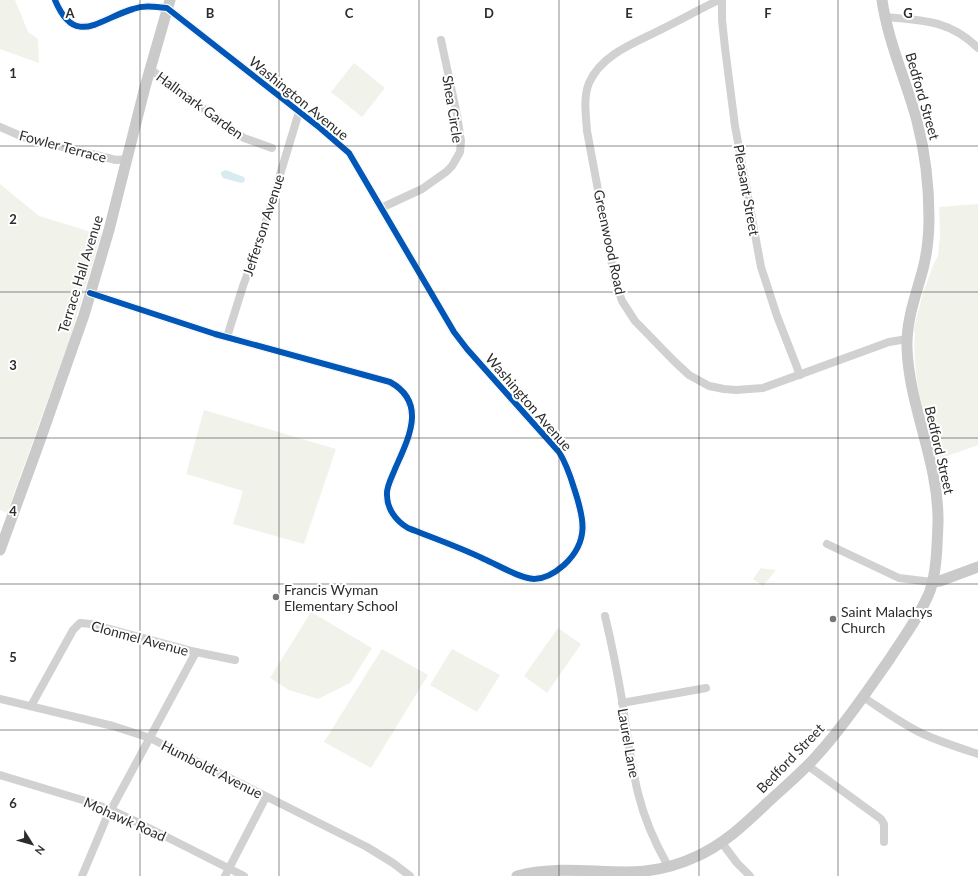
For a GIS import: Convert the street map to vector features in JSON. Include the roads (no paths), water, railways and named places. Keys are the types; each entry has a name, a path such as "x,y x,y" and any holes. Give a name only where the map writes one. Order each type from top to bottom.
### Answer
{"main road":[{"name":"Bedford Street","path":"517,876 532,872 558,870 639,872 668,866 697,857 722,843 757,813 823,749 863,697 905,635 920,610 932,582 938,523 936,492 930,461 912,392 908,364 907,340 910,316 928,247 929,217 927,192 918,125 890,39 882,0"},
{"name":"Terrace Hall Avenue","path":"0,550 40,443 90,294 109,230 168,4"},
{"path":"932,582 940,581 978,567"}],"street":[{"path":"55,0 64,17 71,23 87,27 132,9 144,6 168,4"},
{"name":"Greenwood Road","path":"719,0 617,52 595,72 589,84 585,106 587,131 615,281 622,301 635,321 689,375 710,386 724,389 752,390 770,386 889,342 907,340"},
{"name":"Pleasant Street","path":"722,0 722,20 735,126 761,267 777,316 800,375"},
{"name":"Washington Avenue","path":"90,294 228,337 381,379 398,386 409,400 413,409 413,416 404,448 390,481 386,495 391,511 396,519 408,528 534,579 546,577 562,567 570,560 576,550 582,537 584,524 581,509 564,460 559,452 467,349 454,332 349,154 168,4"},
{"path":"885,17 924,21 949,26 970,40 978,48"},
{"name":"Shea Circle","path":"381,208 422,189 446,172 452,166 460,152 461,141 457,115 441,40"},
{"name":"Hallmark Garden","path":"150,69 244,138 272,148"},
{"name":"Jefferson Avenue","path":"228,337 243,286 262,234 299,112"},
{"name":"Fowler Terrace","path":"0,127 36,141 116,160 127,159"},
{"path":"827,544 899,578 932,582"},
{"name":"Laurel Lane","path":"605,616 638,794 656,844 668,866"},
{"name":"Clonmel Avenue","path":"31,706 73,630 80,622 196,652 235,660"},
{"path":"82,876 92,849 111,810 196,652"},
{"path":"622,703 706,688"},
{"path":"863,697 895,718 924,734 978,754"},
{"name":"Humboldt Avenue","path":"0,699 113,726 150,738 367,847 393,863 410,876"},
{"path":"808,765 881,819 884,824 884,842"},
{"name":"Mohawk Road","path":"0,776 89,802 111,810 137,822 227,872 244,876"},
{"path":"227,872 266,797"},
{"path":"722,843 737,863 750,876"}],"place":[{"name":"Francis Wyman Elementary School","path":"276,597"},
{"name":"Saint Malachys Church","path":"833,619"}]}
